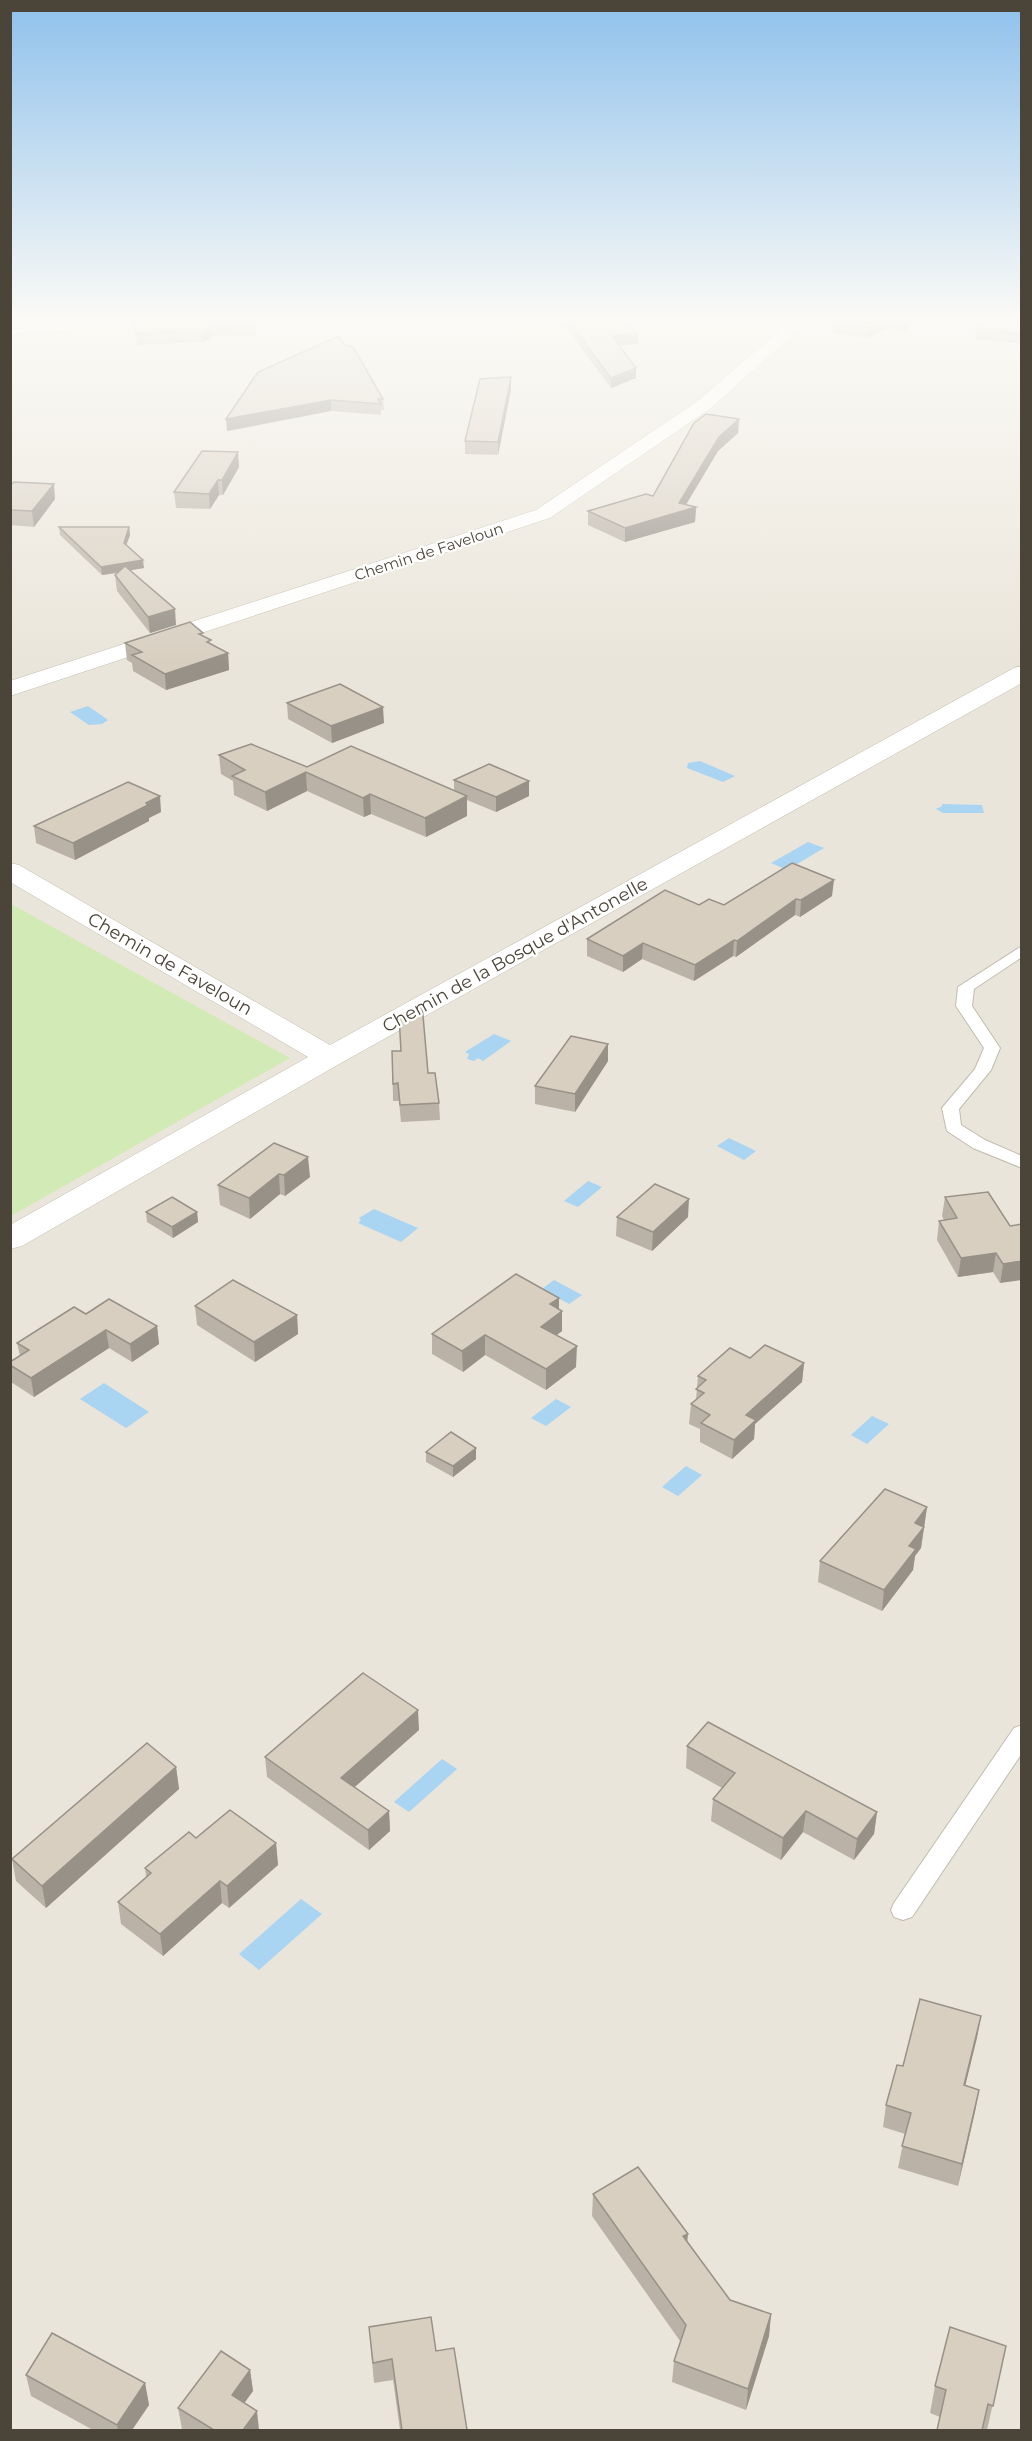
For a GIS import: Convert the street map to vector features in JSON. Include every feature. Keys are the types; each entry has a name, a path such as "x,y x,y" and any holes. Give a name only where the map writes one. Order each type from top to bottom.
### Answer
{"street":[{"name":"Chemin de Faveloun","path":"10,689 543,514 658,436"},
{"name":"Chemin de la Bosque d'Antonelle","path":"10,1239 330,1057 832,781 1022,673"},
{"name":"Chemin de Faveloun","path":"10,871 330,1057"}],"lane":[{"path":"1022,950 966,987 964,1006 992,1048 983,1070 950,1108 953,1127 979,1144 1022,1163"},
{"path":"903,1910 1022,1734"}],"shaded area":[{"path":"11,436 1021,436 1021,2430 11,2430"}],"green space":[{"path":"11,904 290,1058 11,1216"}],"water":[{"path":"88,706 108,720 102,724 89,725 70,712"},
{"path":"700,761 735,776 723,782 687,768 688,763"},
{"path":"942,804 982,805 984,813 943,813 936,809"},
{"path":"808,842 824,848 787,870 771,863"},
{"path":"494,1034 511,1041 483,1061 478,1058 474,1061 467,1059 469,1054 465,1052"},
{"path":"729,1138 756,1151 744,1160 717,1146"},
{"path":"588,1181 602,1187 578,1207 564,1201"},
{"path":"374,1209 418,1228 401,1242 358,1223 361,1220 359,1218"},
{"path":"554,1280 582,1295 569,1304 542,1289"},
{"path":"104,1383 149,1412 126,1428 80,1399"},
{"path":"556,1399 571,1407 546,1426 531,1418"},
{"path":"872,1416 889,1424 867,1444 851,1435"},
{"path":"686,1466 702,1475 678,1496 662,1487"},
{"path":"442,1759 457,1769 409,1812 394,1802"},
{"path":"301,1899 322,1914 259,1970 239,1954"}],"building":[{"path":"466,436 499,436 498,442 465,441"},
{"path":"687,436 720,436 679,503 696,507 625,528 588,511 646,494 653,496"},
{"path":"202,451 238,452 222,480 218,480 209,494 174,492"},
{"path":"14,482 54,484 32,511 10,510 10,486"},
{"path":"59,527 129,527 124,543 143,560 101,567"},
{"path":"125,566 175,609 148,617 115,575"},
{"path":"190,622 203,633 199,634 211,640 207,642 228,653 165,674 132,655 142,652 125,643"},
{"path":"340,684 383,707 331,726 287,703"},
{"path":"251,744 307,767 351,746 467,796 425,818 370,794 363,798 306,772 265,792 232,776 245,770 219,755"},
{"path":"489,764 529,781 496,797 454,780"},
{"path":"128,782 160,796 146,803 148,805 73,843 34,826"},
{"path":"792,863 834,880 801,900 796,899 737,941 734,940 695,965 643,943 623,956 587,939 665,890 699,905 709,899 724,905"},
{"path":"422,1004 428,1073 435,1073 439,1103 400,1105 398,1083 393,1084 392,1051 401,1051 399,1016"},
{"path":"571,1036 608,1044 575,1094 535,1086"},
{"path":"274,1143 308,1157 284,1175 279,1174 249,1198 218,1185"},
{"path":"655,1184 689,1199 653,1232 617,1217"},
{"path":"988,1192 1010,1226 1022,1224 1022,1261 1003,1264 996,1253 961,1258 939,1221 957,1218 945,1197"},
{"path":"172,1197 197,1212 172,1227 146,1212"},
{"path":"516,1274 559,1298 550,1304 562,1311 541,1327 577,1346 546,1369 485,1335 462,1351 432,1334"},
{"path":"233,1280 297,1315 254,1342 195,1306"},
{"path":"109,1299 157,1326 130,1344 106,1330 31,1378 10,1365 10,1362 29,1350 17,1343 74,1307 86,1314"},
{"path":"765,1345 804,1363 746,1415 756,1420 734,1440 701,1423 710,1415 691,1404 704,1393 696,1389 706,1380 698,1376 730,1348 750,1358"},
{"path":"451,1432 476,1448 453,1466 426,1452"},
{"path":"885,1489 927,1507 915,1523 924,1527 909,1546 916,1549 884,1590 820,1561"},
{"path":"363,1673 418,1710 341,1778 389,1811 368,1830 265,1757"},
{"path":"708,1722 877,1812 857,1839 806,1811 783,1838 713,1799 735,1773 687,1746"},
{"path":"147,1743 176,1767 42,1886 12,1859"},
{"path":"230,1810 276,1843 227,1886 220,1881 160,1934 118,1902 151,1873 145,1868 189,1832 196,1838"},
{"path":"920,1999 981,2016 964,2085 979,2090 962,2164 902,2146 911,2113 886,2105 897,2065 903,2066"},
{"path":"638,2167 688,2234 683,2236 730,2300 771,2314 748,2389 674,2361 686,2325 593,2194"},
{"path":"431,2317 436,2351 454,2348 467,2430 402,2430 392,2359 373,2363 369,2327"},
{"path":"950,2327 1006,2346 993,2406 988,2404 982,2430 937,2430 946,2390 935,2386"},
{"path":"52,2333 145,2383 117,2425 26,2375"},
{"path":"221,2351 250,2370 232,2395 257,2411 243,2430 214,2430 178,2408"}]}
